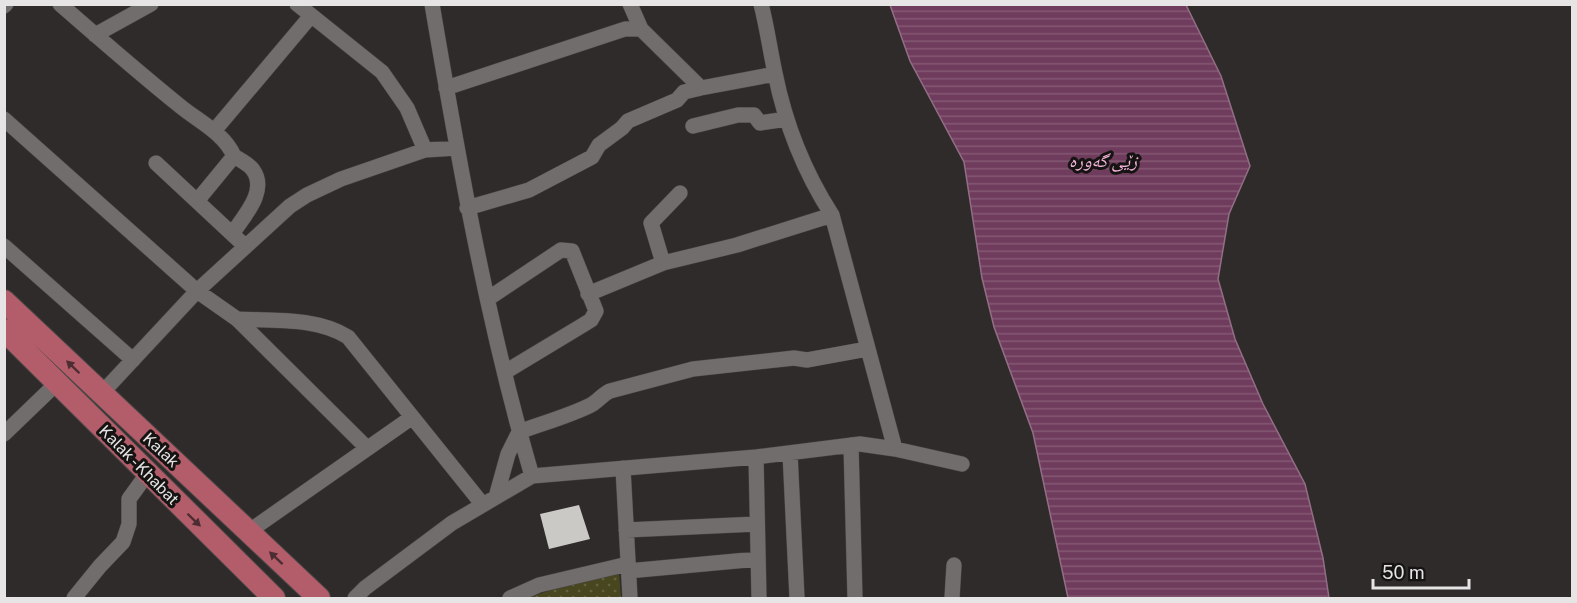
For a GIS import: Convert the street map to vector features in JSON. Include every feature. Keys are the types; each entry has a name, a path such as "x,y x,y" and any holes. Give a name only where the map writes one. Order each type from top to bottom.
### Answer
{"main road":[{"name":"Kalak","path":"4,301 319,598"},
{"name":"Kalak - Khabat","path":"4,330 274,598"}],"street":[{"path":"60,4 182,108 214,131 231,149 234,156 252,169 259,183 255,199 232,234"},
{"path":"95,36 151,4"},
{"path":"297,4 310,17 382,72 406,108 425,150"},
{"path":"432,4 467,208 519,432 532,477"},
{"path":"630,4 641,29 701,88"},
{"path":"761,4 787,119 816,189 832,215 895,448"},
{"path":"214,131 310,17"},
{"path":"446,88 625,29 641,29"},
{"path":"467,208 529,190 592,157 599,145 628,121 678,100 684,92 775,74"},
{"path":"693,126 738,115 754,115 760,123 787,119"},
{"path":"4,119 196,291 237,319 367,448"},
{"path":"101,394 196,291 282,212 307,195 341,179 425,150 458,148"},
{"path":"197,201 234,156"},
{"path":"156,163 246,246"},
{"path":"663,263 651,223 680,193"},
{"path":"588,294 663,263 737,244 832,215"},
{"path":"4,246 133,360"},
{"path":"489,298 561,250 572,251 596,311 591,320 505,372"},
{"path":"237,319 310,323 334,328 348,337 411,418 489,501"},
{"path":"489,501 519,432 583,409 610,391 693,369 794,358 807,360 867,349"},
{"path":"4,434 57,383"},
{"path":"248,532 411,418"},
{"path":"355,598 443,530 532,477 756,457 860,444 895,448 962,464"},
{"path":"850,445 855,598"},
{"path":"790,453 797,598"},
{"path":"756,457 759,598"},
{"path":"623,468 630,598"},
{"path":"74,598 123,542 129,524 129,499 147,474"},
{"path":"626,530 758,524"},
{"path":"510,598 539,585 628,568 758,559"},
{"path":"952,598 954,566"}],"shaded area":[{"path":"619,572 621,598 528,598 574,582"}],"water":[{"name":"زێی گەورە","path":"890,5 1186,5 1221,76 1250,166 1229,214 1218,279 1235,339 1263,404 1305,484 1323,558 1329,598 1068,598 1033,433 994,327 982,278 964,162 910,61"}],"building":[{"path":"579,505 590,539 549,549 540,514"}]}
